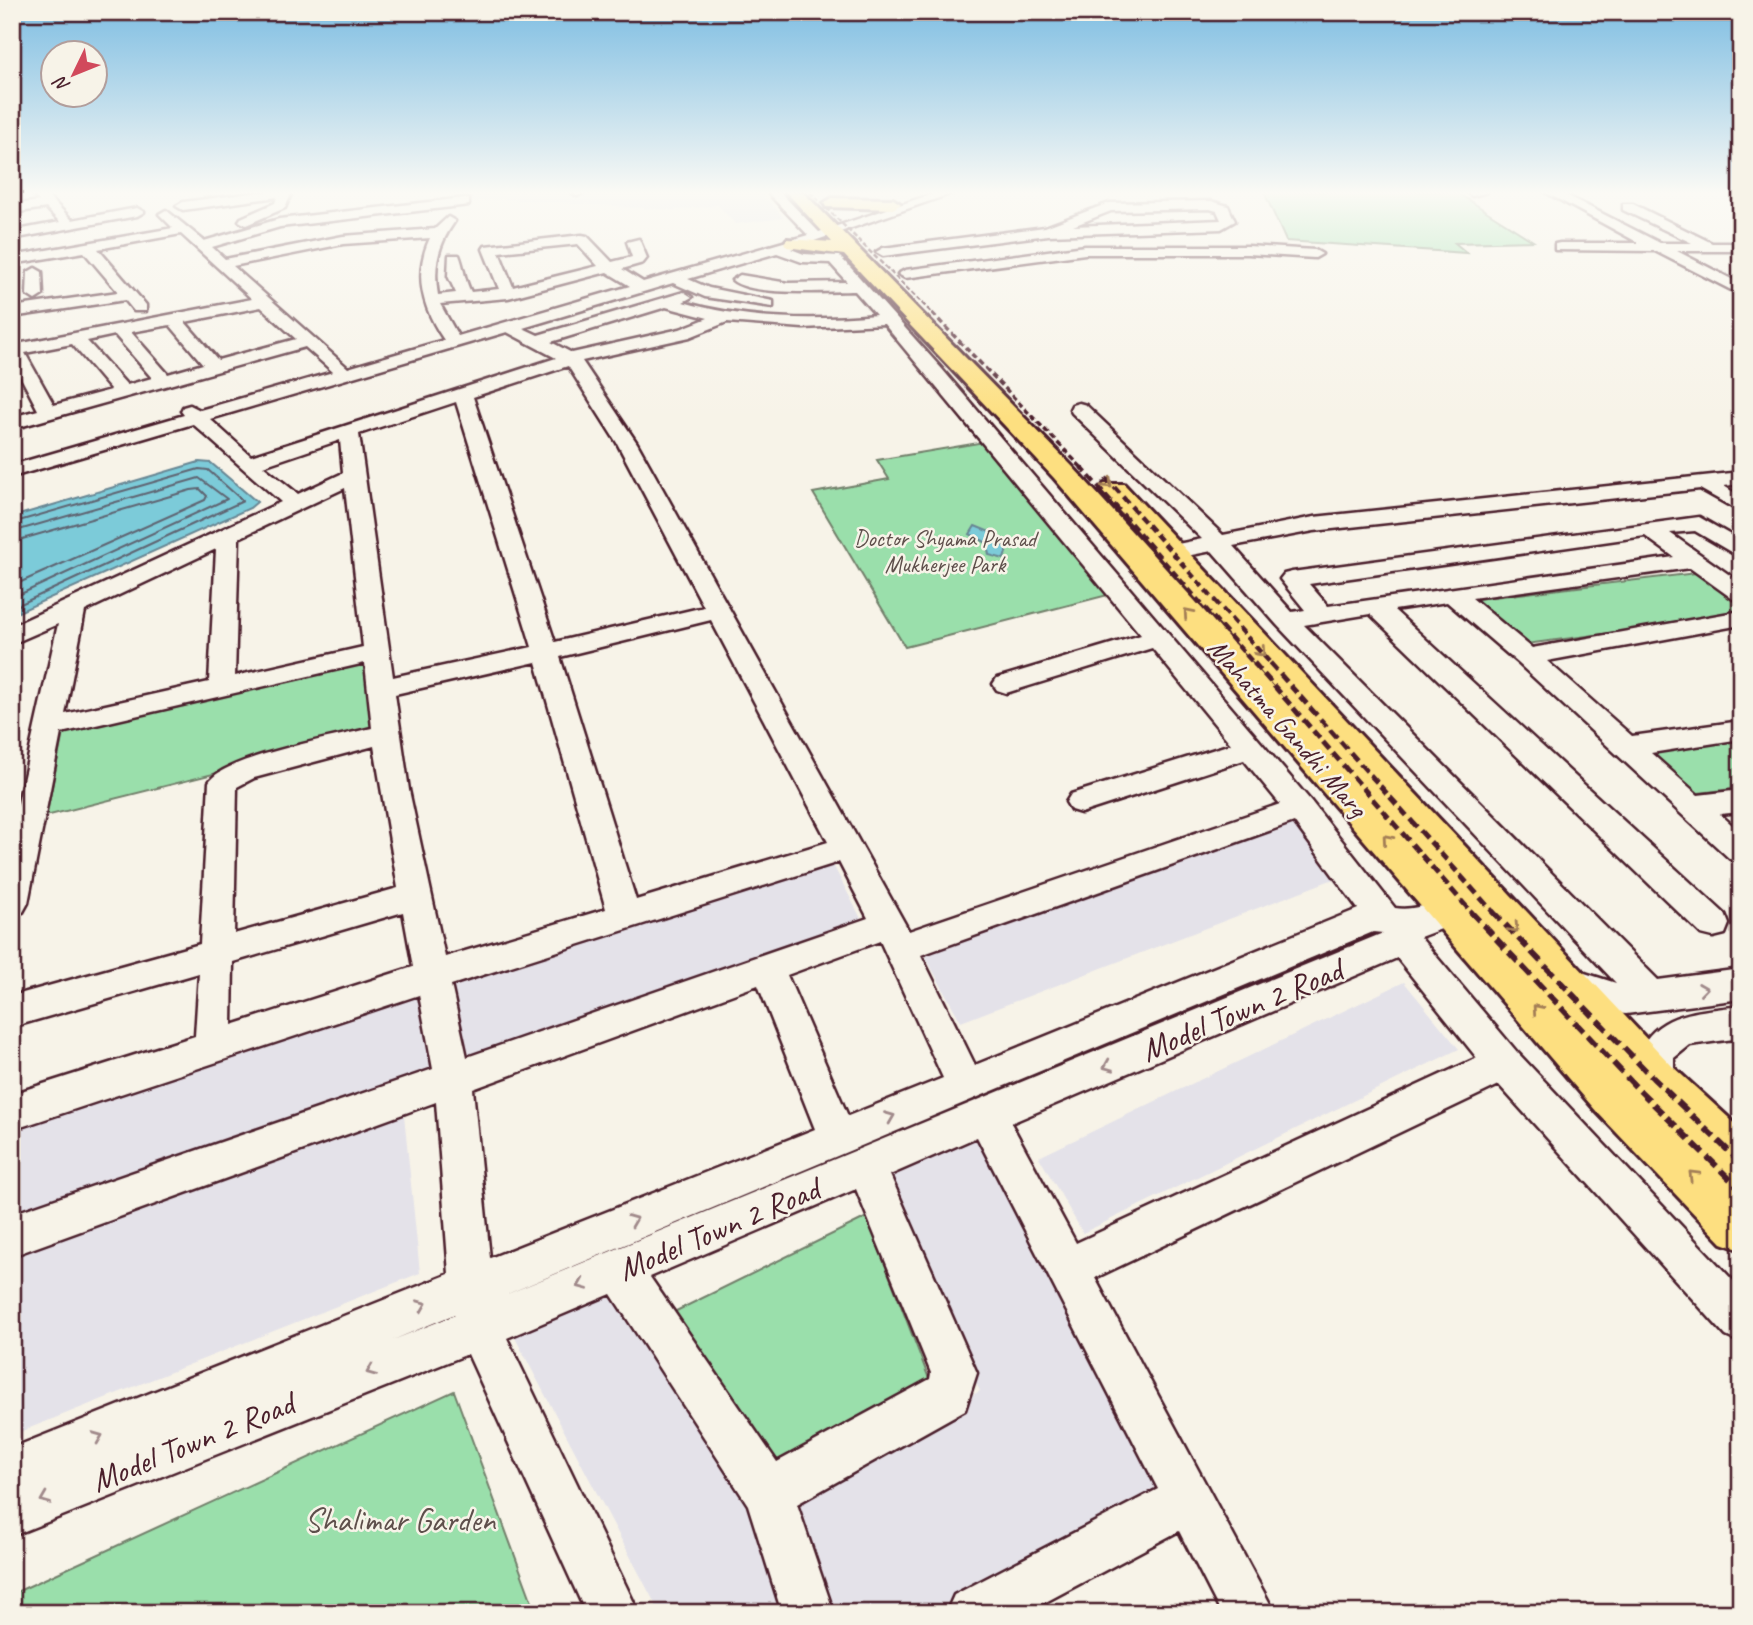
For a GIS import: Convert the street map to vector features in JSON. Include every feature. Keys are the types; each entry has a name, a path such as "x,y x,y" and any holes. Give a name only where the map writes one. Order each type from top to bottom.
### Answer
{"main road":[{"name":"Mahatma Gandhi Marg","path":"874,268 1063,472 1414,923 1614,1096 1741,1224"},
{"name":"Mahatma Gandhi Marg","path":"880,268 1042,413 1655,1082 1741,1164"}],"street":[{"path":"106,268 153,323"},
{"path":"224,268 341,371"},
{"path":"426,268 440,325 450,337"},
{"path":"455,268 455,276 465,296"},
{"path":"498,268 508,293"},
{"path":"551,268 559,280"},
{"path":"432,300 508,293 606,268"},
{"path":"610,268 637,284"},
{"path":"12,471 193,414 707,268 752,284 779,287 858,286"},
{"path":"341,371 637,284 709,268"},
{"path":"768,268 789,272 796,268"},
{"path":"854,268 858,286 1097,566 1248,749 1300,808 1414,923 1504,1064 1741,1321"},
{"path":"1697,268 1741,290"},
{"path":"1714,268 1741,282"},
{"path":"36,272 36,295"},
{"path":"673,278 702,291 727,298 781,305"},
{"path":"12,298 118,282"},
{"path":"533,342 702,291"},
{"path":"12,312 130,295"},
{"path":"49,413 14,349 263,302"},
{"path":"664,302 722,318 801,325 887,319"},
{"path":"850,304 872,302"},
{"path":"81,320 142,309"},
{"path":"247,464 615,345 684,333 722,318"},
{"path":"174,319 215,367"},
{"path":"507,326 533,342 573,360 627,443 846,848 977,1102 1249,1613"},
{"path":"119,330 164,381"},
{"path":"76,338 123,392"},
{"path":"12,423 307,341"},
{"path":"463,395 546,653 625,917"},
{"path":"1079,409 1217,542 1286,620 1651,996"},
{"path":"12,461 193,414"},
{"path":"193,414 247,464 295,503"},
{"path":"349,431 394,790 453,1078 475,1307 613,1613"},
{"path":"12,636 354,477"},
{"path":"1171,552 1314,524 1741,478"},
{"path":"1704,482 1741,506"},
{"path":"1322,614 1292,579 1699,524 1741,551"},
{"path":"1649,529 1741,594"},
{"path":"222,688 228,535"},
{"path":"1286,620 1693,561"},
{"path":"1452,594 1527,657 1741,851"},
{"path":"1375,606 1713,924"},
{"path":"12,902 25,782 49,727 74,607"},
{"path":"381,688 546,653 719,611"},
{"path":"1527,657 1741,618"},
{"path":"1006,684 1155,639"},
{"path":"49,727 376,652"},
{"path":"1626,747 1741,730"},
{"path":"213,1047 223,782 245,770 386,734"},
{"path":"1081,802 1248,749"},
{"path":"1691,807 1741,801"},
{"path":"12,1235 768,969 893,937 1300,808"},
{"path":"12,1112 432,976 846,848"},
{"path":"12,1012 216,951 415,896"},
{"name":"Model Town 2 Road","path":"12,1512 475,1307 977,1102 1392,945 1414,923 1487,899"},
{"path":"768,969 954,1374 949,1394 769,1493"},
{"path":"1565,982 1605,997 1640,999 1741,984"},
{"path":"1655,1082 1656,1055 1672,1036 1688,1029 1741,1023"},
{"path":"1067,1269 1504,1064"},
{"name":"Model Town 2 Road","path":"12,1472 475,1307 620,1270 852,1152"},
{"path":"620,1270 769,1493 808,1613"},
{"path":"972,1613 1189,1499"}],"shaded area":[{"path":"1297,814 1344,875 961,1022 920,947"},
{"path":"832,863 865,926 454,1070 441,991"},
{"path":"1404,982 1459,1049 1083,1233 1039,1157"},
{"path":"424,992 436,1071 12,1223 12,1131"},
{"path":"404,1115 420,1273 12,1435 12,1253"},
{"path":"980,1135 1170,1496 932,1613 660,1613 512,1332 622,1282 771,1501 980,1391 872,1174"}],"green space":[{"name":"Doctor Shyama Prasad Mukherjee Park","path":"984,442 1108,595 905,647 813,493 889,479 877,460"},
{"path":"1696,573 1741,606 1741,616 1526,644 1476,599"},
{"path":"369,658 377,733 46,816 64,728"},
{"path":"1741,726 1741,788 1690,794 1637,742"},
{"path":"867,1217 931,1384 768,1474 668,1315"},
{"name":"Shalimar Garden","path":"454,1391 536,1613 12,1613 12,1594"}],"water":[{"path":"199,462 211,463 257,502 250,508 12,615 12,517"},
{"path":"975,526 995,534 1007,549 1004,559 989,555 987,543 970,534"}],"railway":[{"path":"886,268 932,313"},
{"path":"932,313 1083,469"},
{"path":"1081,467 1255,665"},
{"path":"1106,478 1272,665"},
{"path":"1254,663 1472,913"},
{"path":"1270,663 1494,913"},
{"path":"1470,911 1635,1086 1741,1190"},
{"path":"1492,911 1653,1078 1741,1163"}]}
